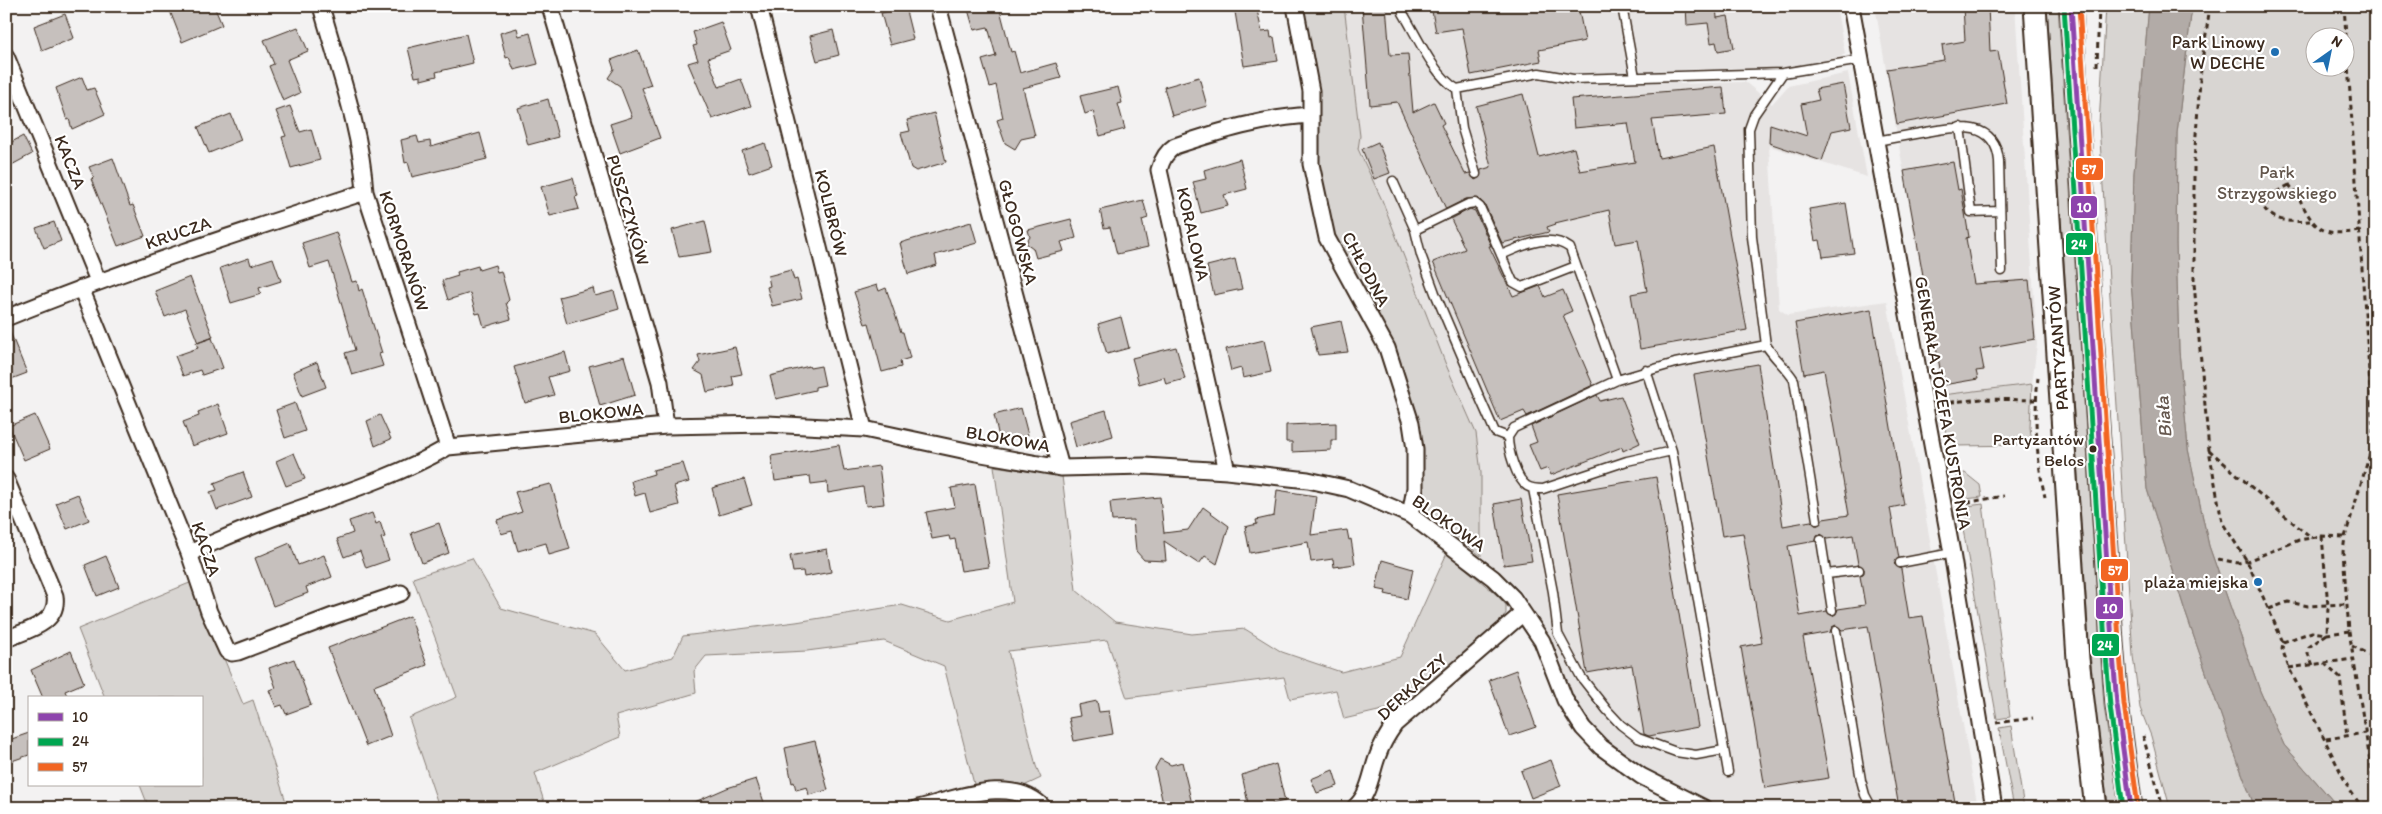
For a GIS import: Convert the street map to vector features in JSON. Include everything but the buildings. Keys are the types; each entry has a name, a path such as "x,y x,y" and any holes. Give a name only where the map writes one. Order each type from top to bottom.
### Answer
{"main road":[{"name":"PARTYZANTÓW","path":"2035,6 2078,659 2096,808"},
{"name":"PARTYZANTÓW","path":"2071,6 2112,642 2118,714 2131,808"}],"street":[{"name":"KORMORANÓW","path":"322,6 353,119 364,168 365,192 448,447"},
{"name":"PUSZCZYKÓW","path":"550,6 660,382 666,426"},
{"name":"KOLIBRÓW","path":"759,6 864,429"},
{"name":"GŁOGOWSKA","path":"938,6 1061,468"},
{"name":"CHŁODNA","path":"1295,6 1311,91 1311,164 1327,238 1387,348 1411,424 1415,450 1415,488 1410,515"},
{"name":"GENERAŁA JÓZEFA KUSTRONIA","path":"1851,6 1952,553 1994,808"},
{"name":"KACZA","path":"6,56 98,281"},
{"name":"KORALOWA","path":"1227,471 1159,170 1161,162 1169,150 1175,146 1226,129 1287,116 1310,115"},
{"name":"KRUCZA","path":"6,318 98,281 204,244 365,192"},
{"name":"KACZA","path":"82,288 189,553 209,612 227,650 232,654 401,593"},
{"name":"BLOKOWA","path":"189,553 279,516 358,488 427,459 448,447 666,426 767,424 864,429 976,453 1061,468 1145,466 1227,471 1308,480 1349,489 1410,515 1493,578 1513,598 1542,642 1564,700 1583,728 1601,747 1641,776 1697,807"},
{"path":"6,479 55,596 56,605 50,618 6,639"},
{"name":"DERKACZY","path":"1354,808 1364,797 1377,756 1385,738 1395,724 1524,613"},
{"path":"918,808 991,791 1012,790 1028,795 1044,808"}],"lane":[{"path":"1402,6 1403,13 1436,69 1449,84 1457,89 1540,73 1573,79 1783,73 1862,60"},
{"path":"1622,6 1635,78"},
{"path":"1783,73 1754,115 1749,129 1752,237 1766,345 1773,356 1785,365 1794,380 1817,520"},
{"path":"1457,89 1462,128 1476,174"},
{"path":"1876,141 1960,127 1980,131 1996,145 1999,161 2002,271"},
{"path":"1960,127 1971,212 2000,211"},
{"path":"1393,181 1415,230 1429,278 1478,396 1495,432 1508,438"},
{"path":"1415,230 1468,204 1475,203 1480,207 1513,282 1522,287 1576,266"},
{"path":"1501,255 1534,242 1558,242 1570,248 1617,380"},
{"path":"1672,451 1627,461 1543,489 1534,489 1521,481 1509,452 1508,438 1514,428 1617,380 1646,370 1766,345"},
{"path":"1646,370 1672,451 1728,772"},
{"path":"1534,489 1554,592 1558,634 1581,677 1611,715 1638,738 1676,752 1696,755 1724,750"},
{"path":"1821,540 1832,610"},
{"path":"1900,563 1952,553"},
{"path":"1827,574 1859,570"},
{"path":"1836,631 1861,780 1872,808"}],"path":[{"path":"2210,6 2201,68 2194,161 2194,284 2209,450 2222,522 2247,561 2283,642 2282,649 2290,668 2349,789 2359,803 2376,803"},
{"path":"2344,6 2373,429 2371,450 2345,537 2343,552 2351,646 2376,798"},
{"path":"2286,166 2289,185 2297,193 2310,222"},
{"path":"2289,185 2271,195 2264,208 2268,214 2286,222 2310,222 2327,232 2340,234 2360,231"},
{"path":"1938,403 1982,399 2035,400"},
{"path":"2209,450 2312,538"},
{"path":"1955,504 2004,496"},
{"path":"2218,560 2238,563 2299,540 2322,536 2345,537"},
{"path":"2322,536 2328,606 2327,634"},
{"path":"2268,610 2288,602 2328,606 2346,604"},
{"path":"2283,642 2312,632 2327,634 2349,631"},
{"path":"2313,665 2308,654 2309,647 2327,634"},
{"path":"2351,646 2376,658"},
{"path":"2290,668 2353,659"},
{"path":"2324,663 2340,678 2347,736"},
{"path":"1996,724 2033,718"},
{"path":"2326,739 2365,733"}],"shaded area":[{"path":"1344,6 1836,6 1845,54 1840,57 1783,68 1679,70 1680,84 1745,82 1772,104 1788,86 1848,73 1867,177 1769,146 1779,309 1788,315 1887,301 1978,808 1724,808 1697,797 1642,767 1607,742 1589,723 1574,699 1561,661 1521,591 1481,556 1481,473 1476,433 1446,365 1382,200 1358,149 1360,136"},
{"path":"1875,6 2015,6 2037,344 2032,384 1942,395"}],"green space":[{"path":"1302,6 1344,6 1360,136 1358,149 1382,200 1446,365 1476,433 1481,473 1481,556 1430,515 1423,504 1422,447 1393,345 1365,289 1333,237 1317,172"},
{"path":"2047,6 2058,6 2104,706 2119,808 2109,808 2097,731 2089,641"},
{"path":"2106,6 2149,6 2134,173 2131,281 2147,489 2185,611 2255,808 2170,808 2151,736 2140,708 2133,656 2099,124"},
{"name":"Park Strzygowskiego","path":"2192,6 2376,6 2376,808 2339,808 2284,745 2260,691 2209,546 2188,449 2179,351 2176,244 2177,133"},
{"path":"2032,384 2030,427 2032,445 1954,446 1946,437 1942,395"},
{"path":"994,466 1062,476 1076,590 1115,622 1192,634 1245,629 1282,652 1341,672 1400,657 1447,553 1497,595 1506,605 1506,613 1496,630 1408,704 1344,719 1336,690 1290,699 1284,677 1127,698 1107,640 1008,651 1036,766 1041,778 1024,786 1007,783 975,788 944,666 884,641 807,651 706,656 694,671 696,693 616,716 620,737 535,773 546,808 430,808 438,804 409,718 457,697 413,578 472,558 501,608 595,634 625,670 673,657 683,636 796,622 902,605 950,620 1013,602"},
{"path":"1965,473 1980,485 1982,497 1958,500 1956,480 1958,474"},
{"path":"1983,504 2010,717 1997,719 1959,507"},
{"path":"192,582 243,704 253,700 288,808 149,808 140,786 202,786 202,696 104,696 78,629"},
{"path":"2011,726 2024,808 2014,808 1999,728"}],"water":[{"name":"Biała","path":"2149,6 2192,6 2177,133 2176,244 2179,351 2188,449 2209,546 2260,691 2284,745 2339,808 2255,808 2185,611 2147,489 2131,281 2134,173"}],"transit line":[{"name":"24","path":"2064,6 2105,643 2110,706 2123,808"},
{"name":"10","path":"2071,6 2112,642 2117,705 2131,808"},
{"name":"57","path":"2079,6 2119,641 2124,704 2138,807"}],"place":[{"name":"Park Linowy W DECHE","path":"2275,52"},
{"name":"Partyzantów Belos","path":"2093,449"},
{"name":"plaża miejska","path":"2258,582"}]}
